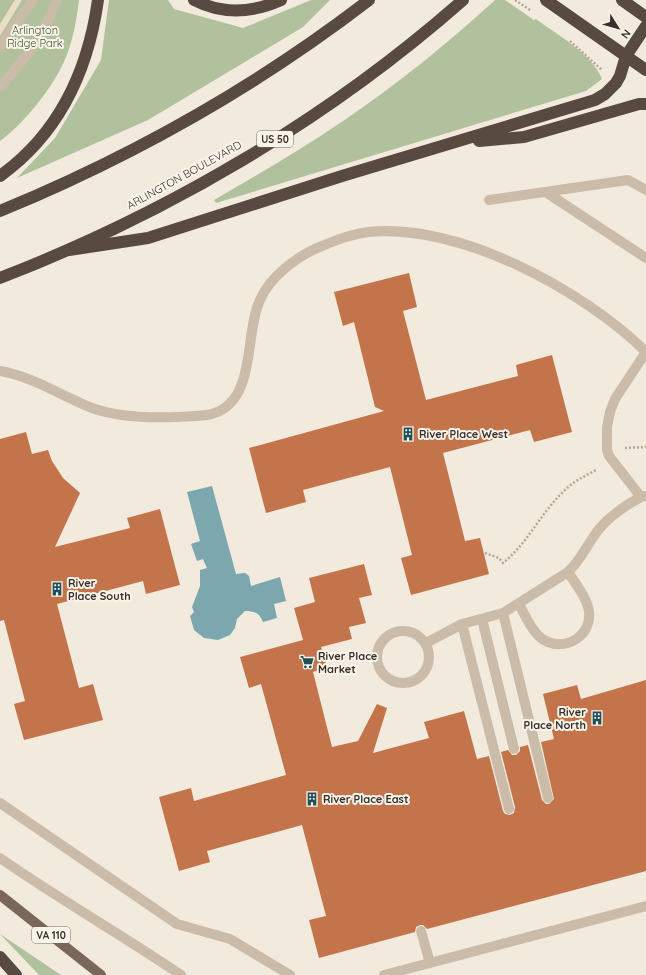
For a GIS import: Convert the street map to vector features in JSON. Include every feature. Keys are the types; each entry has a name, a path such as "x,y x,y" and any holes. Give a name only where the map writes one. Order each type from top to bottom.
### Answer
{"highway":[{"path":"0,176 17,163 39,140 67,101 91,43 98,0"},
{"path":"194,0 214,8 236,12 257,9 281,0"},
{"path":"0,211 76,177 150,140 229,96 302,50 369,0"},
{"name":"ARLINGTON BOULEVARD","path":"0,278 69,250 189,190 303,122 375,72 463,0"},
{"path":"546,0 646,70"},
{"path":"622,0 646,17"},
{"path":"69,250 148,238 335,178 595,100 616,83 620,76 626,56 646,26"},
{"path":"452,144 524,137 640,104 646,104"},
{"path":"0,957 16,975"}],"main road":[{"name":"VA 110","path":"0,895 102,975"}],"lane":[{"path":"0,47 32,0"},
{"path":"0,87 27,56 39,37 57,0"},
{"path":"489,200 547,193 628,180 646,190"},
{"path":"547,193 646,258"},
{"path":"0,371 40,383 94,409 114,413 155,417 214,414 236,397 243,383 260,299 277,276 304,253 340,239 366,232 399,232 432,236 457,242 507,260 555,285 612,322 646,352 615,399 610,412 607,428 607,450 609,456 644,496 621,510 605,524 575,566 568,572 503,613 462,624 426,643"},
{"path":"519,604 540,637 549,643 564,645 575,641 584,632 589,616 588,607 568,572"},
{"path":"503,613 548,798"},
{"path":"482,619 514,748"},
{"path":"462,624 509,809"},
{"path":"403,630 412,632 426,643 429,652 429,662 424,673 415,682 401,684 384,677 379,671 377,664 379,648 385,639 392,633 403,630"},
{"path":"0,803 177,924 230,939 290,975"},
{"path":"0,858 47,890 94,918 181,975"},
{"path":"384,975 646,906"},
{"path":"421,930 430,963"}],"path":[{"path":"516,0 532,12"},
{"path":"565,38 589,56 607,74"},
{"path":"625,448 646,447"},
{"path":"485,553 499,558 504,562 525,542 564,490 573,482 596,470"}],"green space":[{"name":"Arlington Ridge Park","path":"0,0 79,0 73,36 61,68 47,91 29,114 19,125 0,141"},
{"path":"109,0 168,0 174,9 243,28 311,0 330,0 303,27 148,120 17,178 55,138 101,60"},
{"path":"495,0 505,0 534,20 536,19 574,46 591,61 602,79 586,91 216,203 214,200 314,140 385,91 441,47"},
{"path":"0,934 61,975 39,975"}],"shaded area":[{"path":"15,0 22,0 0,36 0,24"}],"water":[{"path":"212,486 236,574 245,573 249,576 251,586 280,577 286,601 274,604 277,618 263,622 260,616 256,613 245,611 237,619 235,628 230,635 218,640 204,638 194,630 190,616 194,612 192,607 200,586 200,570 207,568 203,559 197,561 191,544 200,541 187,492"}],"building":[{"name":"River Place West","path":"409,273 417,307 403,311 426,400 518,376 516,365 552,355 572,432 534,442 530,430 443,453 465,541 480,538 489,574 411,595 401,558 412,555 390,467 303,490 306,502 266,513 249,448 384,411 375,407 354,322 343,326 334,292"},
{"name":"River Place South","path":"26,432 32,454 48,450 52,461 63,478 80,493 55,547 130,528 127,518 160,509 180,585 146,594 143,581 57,604 79,688 93,684 103,720 24,740 14,704 25,701 4,620 0,621 0,439"},
{"path":"364,564 372,595 359,598 366,623 349,627 352,639 321,647 327,667 313,672 332,747 358,741 377,704 387,708 373,753 429,738 424,722 464,711 477,759 489,756 503,811 505,814 510,815 514,813 515,807 501,752 508,750 512,755 516,755 520,751 520,747 528,745 542,800 546,804 549,804 554,799 541,742 554,739 543,694 577,685 581,699 646,680 646,871 427,929 423,925 420,925 416,927 415,932 319,958 309,920 326,916 302,825 207,851 210,862 179,871 159,797 191,788 194,801 286,775 261,684 249,688 240,657 303,640 294,608 315,602 309,578"}],"place":[{"name":"River Place West","path":"408,434"},
{"name":"River Place South","path":"57,589"},
{"name":"River Place Market","path":"307,662"},
{"name":"River Place North","path":"597,718"},
{"name":"River Place East","path":"312,799"}]}
